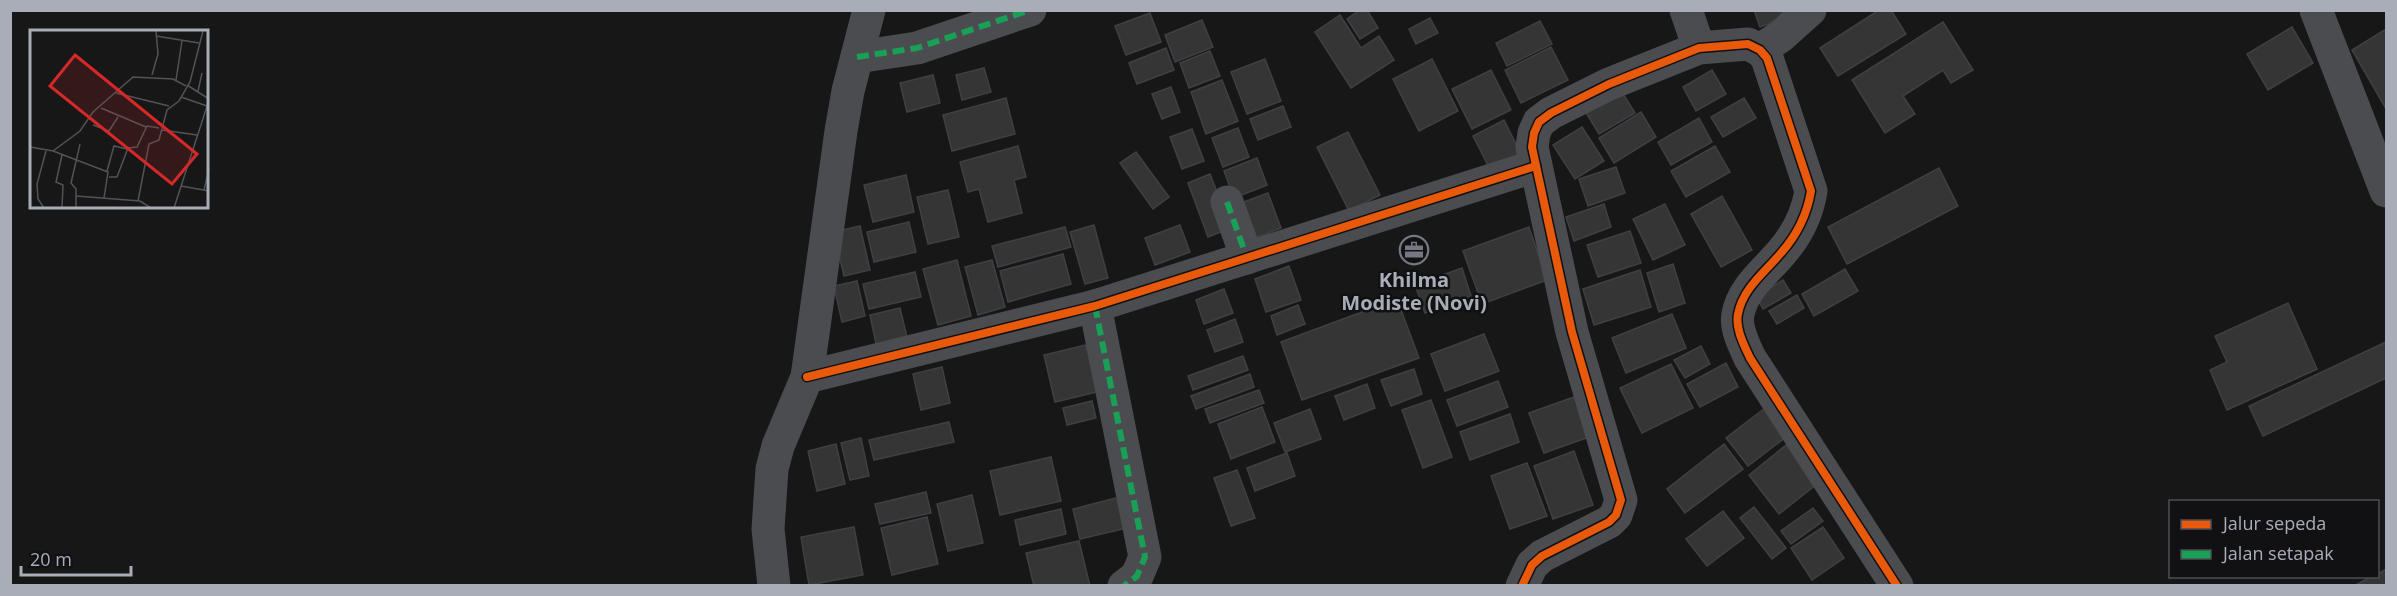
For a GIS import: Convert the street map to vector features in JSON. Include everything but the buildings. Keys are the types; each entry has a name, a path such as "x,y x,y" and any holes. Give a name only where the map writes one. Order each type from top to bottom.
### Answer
{"street":[{"path":"774,585 768,529 772,469 778,446 807,377 839,142 869,10"},
{"path":"857,57 917,48 1030,10"},
{"path":"1686,10 1699,48"},
{"path":"1760,50 1781,36 1810,10"},
{"path":"2316,10 2386,191"},
{"path":"1522,585 1532,565 1542,556 1609,522 1616,515 1621,500 1572,332 1532,147 1534,133 1539,122 1551,112 1609,84 1699,48 1748,44 1760,50 1767,58 1811,191 1808,210 1798,230 1783,251 1748,289 1737,315 1740,337 1750,358 1897,585"},
{"path":"807,377 1095,306 1536,166"},
{"path":"1227,202 1247,258"},
{"path":"1095,306 1145,557 1137,576 1124,585"}],"marked path":[{"path":"857,57 917,48 1030,10"},
{"path":"1227,202 1247,258"},
{"path":"1095,306 1145,557 1137,576 1124,586"}],"cycle path":[{"path":"1522,586 1532,565 1542,556 1609,522 1616,515 1621,500 1572,332 1532,147 1534,133 1539,122 1551,113 1609,84 1699,48 1748,44 1760,50 1767,58 1811,191 1804,216 1792,239 1755,281 1745,296 1737,319 1739,331 1750,358 1897,586"},
{"path":"807,377 1095,306 1536,166"}],"place":[{"name":"Khilma Modiste (Novi)","path":"1414,250"}]}
